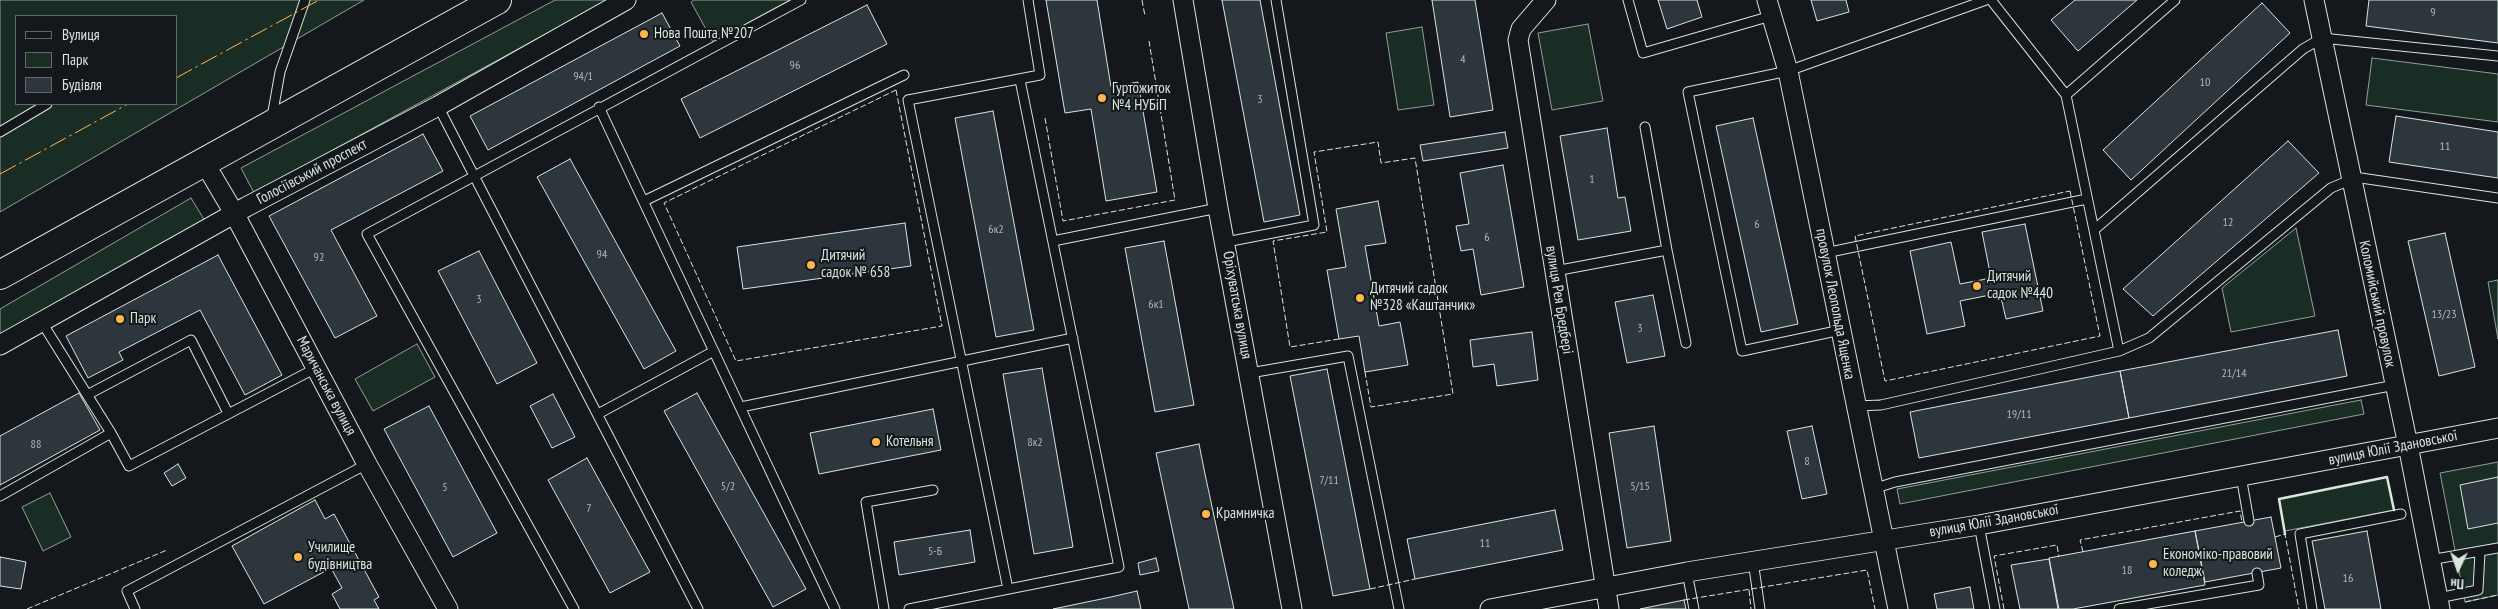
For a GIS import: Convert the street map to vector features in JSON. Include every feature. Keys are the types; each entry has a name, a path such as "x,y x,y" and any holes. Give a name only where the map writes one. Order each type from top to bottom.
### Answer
{"highway":[{"path":"0,276 497,0"}],"street":[{"name":"Голосіївський проспект","path":"0,345 41,320 234,213 438,106 626,0"},
{"name":"Оріхуватська вулиця","path":"1184,0 1218,208 1226,242 1292,609"},
{"name":"вулиця Рея Бредбері","path":"1546,0 1521,29 1518,40 1609,609"},
{"name":"Коломийський провулок","path":"2314,0 2350,180 2408,446 2439,604"},
{"name":"провулок Леопольда Ященка","path":"1769,8 1788,71 1898,609"},
{"name":"Маричанська вулиця","path":"204,162 234,213 367,464 448,609"},
{"name":"вулиця Юлії Здановської","path":"1490,609 1605,586 1979,525 2498,428"}],"lane":[{"path":"271,125 280,72 304,0"},
{"path":"574,609 367,234 800,0"},
{"path":"1008,589 908,100 1040,75 1028,0"},
{"path":"1226,242 1314,225 1276,0"},
{"path":"1628,0 1643,53 1769,8"},
{"path":"1841,330 1742,351 1688,92 1788,71 1986,0"},
{"path":"1992,0 2066,94 2119,351"},
{"path":"2066,94 2175,0"},
{"path":"2094,230 2303,48 2322,38 2498,56"},
{"path":"644,200 904,75"},
{"path":"909,609 941,606 1008,589 1119,567 1020,80"},
{"path":"0,132 45,105"},
{"path":"438,106 698,609"},
{"path":"599,107 835,609"},
{"path":"1644,127 1686,343"},
{"path":"1856,406 1881,405 2119,351 2148,338 2331,188 2350,180 2361,178 2498,198"},
{"path":"1825,253 2088,199"},
{"path":"1053,241 1218,208"},
{"path":"1555,271 1667,250"},
{"path":"41,320 111,433 129,466 316,368"},
{"path":"741,407 1072,338"},
{"path":"87,395 191,340 228,413"},
{"path":"598,414 714,351"},
{"path":"1250,373 1348,356 1399,609"},
{"path":"1873,489 1895,482 2395,385"},
{"path":"0,496 111,433"},
{"path":"135,609 127,591 367,464"},
{"path":"2241,476 2249,521"},
{"path":"884,609 866,502 933,490"},
{"path":"2312,609 2300,534 2401,514"},
{"path":"1979,525 1995,609"},
{"path":"2430,560 2498,548"},
{"path":"2439,604 2478,590 2480,552"},
{"path":"1753,561 1760,609"},
{"path":"1687,572 1694,609"},
{"path":"2119,609 2259,585 2257,573"}],"green space":[{"path":"0,0 364,0 0,212"},
{"path":"555,0 608,0 254,193 241,168"},
{"path":"694,0 790,0 713,42 691,2"},
{"path":"1588,24 1603,101 1552,110 1538,33"},
{"path":"1422,27 1434,105 1398,110 1386,33"},
{"path":"2372,58 2498,74 2498,122 2366,105"},
{"path":"191,198 205,221 0,336 0,309"},
{"path":"2296,228 2315,316 2231,332 2222,288"},
{"path":"2498,280 2498,339 2488,282"},
{"path":"417,344 435,377 373,411 355,379"},
{"path":"2361,400 2364,414 1900,504 1897,489"},
{"path":"2498,462 2498,595 2465,602 2440,473"},
{"path":"2387,477 2394,510 2285,531 2279,499"},
{"path":"50,493 71,537 43,551 22,507"}],"building":[{"name":"Гуртожиток №4 НУБіП","path":"1046,0 1097,0 1111,87 1138,82 1157,192 1106,201 1091,109 1065,113"},
{"path":"1222,0 1260,0 1300,215 1264,222"},
{"path":"1432,0 1475,0 1493,110 1450,117"},
{"path":"1658,0 1697,0 1702,17 1667,29"},
{"path":"1811,0 1846,0 1849,12 1817,21"},
{"path":"2075,0 2137,0 2078,51 2051,20"},
{"path":"2369,0 2498,0 2498,43 2366,26"},
{"path":"2262,3 2290,33 2131,180 2103,150"},
{"path":"867,5 887,44 700,138 681,99"},
{"path":"662,13 680,46 488,150 470,116"},
{"path":"993,111 1034,330 996,337 955,118"},
{"path":"2396,116 2498,132 2498,178 2389,162"},
{"path":"1753,118 1798,324 1761,332 1716,126"},
{"path":"1607,128 1618,198 1625,197 1631,231 1578,240 1560,136"},
{"path":"1505,132 1508,148 1423,161 1420,145"},
{"path":"423,134 443,171 331,230 377,316 335,338 269,216"},
{"path":"2288,141 2319,173 2153,316 2123,289"},
{"path":"570,159 676,351 644,369 537,177"},
{"path":"1503,165 1524,287 1481,295 1473,249 1461,251 1456,226 1469,224 1460,173"},
{"path":"1378,201 1386,243 1365,246 1379,326 1400,322 1408,365 1365,372 1359,336 1339,339 1327,270 1346,267 1336,209"},
{"path":"905,223 911,266 743,289 737,247"},
{"path":"2025,224 2043,311 2006,319 2000,293 1960,301 1965,326 1927,334 1910,251 1951,242 1960,284 1991,278 1982,232"},
{"path":"2445,233 2475,367 2439,376 2408,241"},
{"path":"1164,241 1194,405 1155,412 1125,248"},
{"path":"479,251 537,363 497,384 438,271"},
{"path":"218,255 282,375 245,395 200,310 119,352 123,360 88,378 66,336"},
{"path":"1653,295 1665,356 1627,363 1615,302"},
{"path":"2338,330 2347,376 2129,418 2120,371"},
{"path":"1532,332 1538,380 1497,386 1494,364 1473,367 1470,340"},
{"path":"1042,368 1073,547 1034,554 1003,374"},
{"path":"1327,369 1370,589 1333,596 1290,376"},
{"path":"2120,371 2129,418 1919,458 1910,412"},
{"path":"79,393 100,430 0,485 0,436"},
{"path":"697,393 806,589 773,607 664,411"},
{"path":"553,394 575,437 552,448 530,406"},
{"path":"429,406 497,533 453,557 384,429"},
{"name":"Котельня","path":"933,409 941,450 819,474 810,433"},
{"path":"1654,426 1671,541 1627,548 1609,433"},
{"path":"1812,426 1827,494 1802,499 1787,431"},
{"path":"1199,444 1234,609 1189,609 1156,453"},
{"path":"587,458 650,572 610,593 548,480"},
{"path":"178,464 186,478 172,486 164,473"},
{"path":"2498,477 2498,523 2468,529 2460,485"},
{"name":"Училище будівництва","path":"315,500 325,519 334,514 379,597 374,600 379,609 340,609 332,594 342,588 331,568 264,604 232,546"},
{"path":"1555,510 1563,550 1415,579 1407,539"},
{"path":"2271,517 2281,568 2205,582 2195,531"},
{"path":"970,530 975,562 899,575 894,542"},
{"path":"2195,531 2205,585 2073,609 2059,609 2049,558"},
{"path":"2367,531 2381,609 2325,609 2312,541"},
{"path":"0,557 26,562 21,589 0,586"},
{"path":"1156,558 1159,571 1140,575 1138,563"},
{"path":"2049,559 2058,609 2020,609 2011,565"},
{"path":"1970,587 1974,609 1937,609 1934,594"},
{"path":"1137,591 1141,609 1053,609 1111,597"},
{"path":"1684,600 1686,609 1640,609"}],"fence":[{"path":"1142,0 1145,16"},
{"path":"1045,118 1063,221 1175,200 1149,41"},
{"path":"896,90 942,326 736,361 664,203 896,90"},
{"path":"1339,339 1290,347 1273,241 1327,232 1314,152 1378,142 1381,163 1415,158 1453,394 1371,407 1365,372"},
{"path":"2070,191 2100,336 1885,381 1855,236 2070,191"},
{"path":"2083,552 2080,540 2240,511 2242,522"},
{"path":"2275,537 2285,534 2299,609"},
{"path":"2004,609 1994,556 2057,545 2059,557"},
{"path":"27,609 167,550"},
{"path":"1684,600 1867,570 1875,609"},
{"path":"1370,589 1415,579"},
{"path":"1749,590 1751,609"},
{"path":"2465,602 2498,595"}],"wall":[{"path":"2285,534 2279,499 2387,477 2394,510"}],"power":[{"path":"178,77 319,0"},
{"path":"0,174 126,105"}],"place":[{"name":"Нова Пошта №207","path":"644,34"},
{"name":"Гуртожиток №4 НУБіП","path":"1102,98"},
{"name":"Дитячий садок № 658","path":"811,265"},
{"name":"Дитячий садок №440","path":"1977,286"},
{"name":"Дитячий садок №328 «Каштанчик»","path":"1360,298"},
{"name":"Парк","path":"120,319"},
{"name":"Котельня","path":"876,442"},
{"name":"Крамничка","path":"1206,514"},
{"name":"Училище будівництва","path":"298,557"},
{"name":"Економіко-правовий коледж","path":"2153,564"}]}
